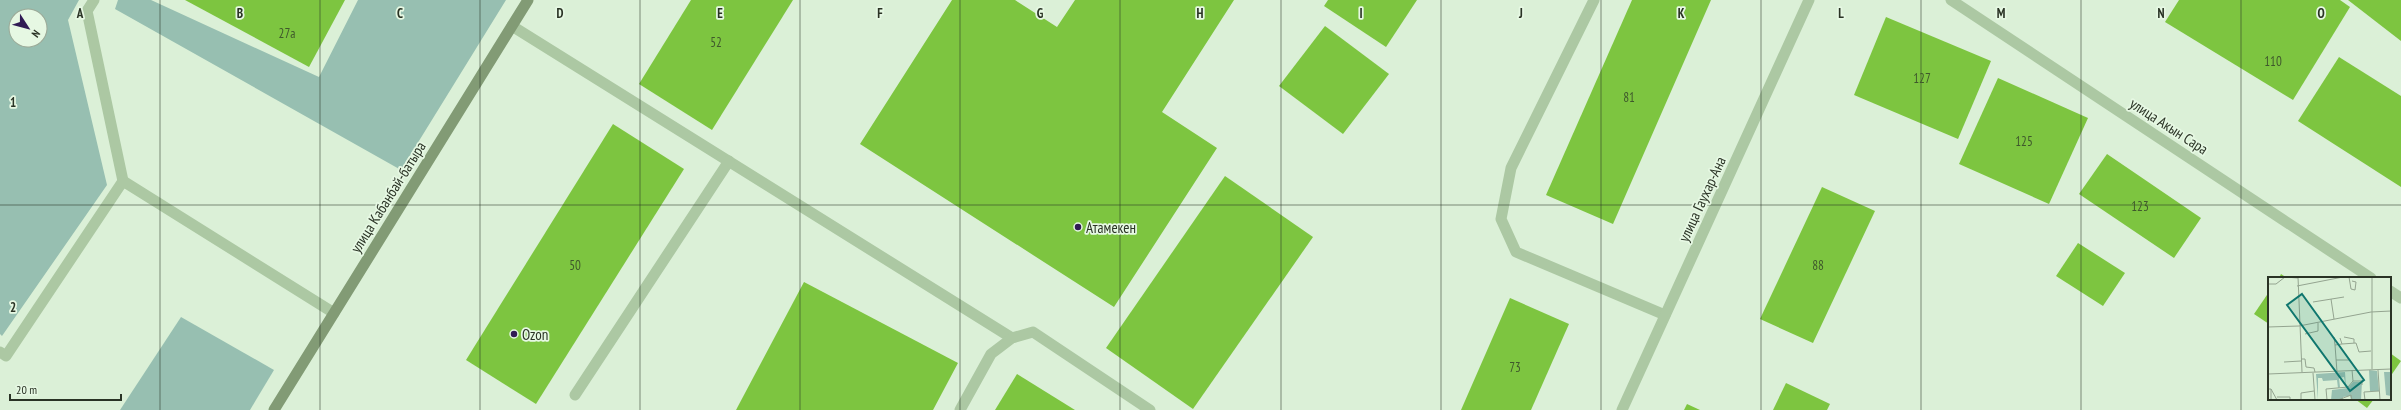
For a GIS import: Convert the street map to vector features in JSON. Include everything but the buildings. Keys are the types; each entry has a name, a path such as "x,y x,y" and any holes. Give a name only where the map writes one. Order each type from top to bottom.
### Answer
{"main road":[{"name":"улица Кабанбай-батыра","path":"274,410 528,0"}],"street":[{"path":"0,352 6,356 123,181 88,11 94,0"},
{"path":"1594,0 1511,168 1501,219 1516,252 1665,315"},
{"name":"улица Гаухар-Ана","path":"1622,410 1810,0"},
{"name":"улица Акын Сара","path":"1951,0 2369,277"},
{"path":"512,26 1012,338"},
{"path":"575,395 728,161"},
{"path":"123,181 334,313"},
{"path":"2391,292 2401,298"},
{"path":"960,410 991,354 1012,338 1033,332 1150,410"}],"shaded area":[{"path":"0,0 79,0 68,20 107,185 2,336 0,334"},
{"path":"118,0 151,0 319,77 358,0 506,0 401,170 115,9"},
{"path":"181,317 274,370 250,410 120,410"}],"place":[{"name":"Атамекен","path":"1078,227"},
{"name":"Ozon","path":"514,334"}]}
